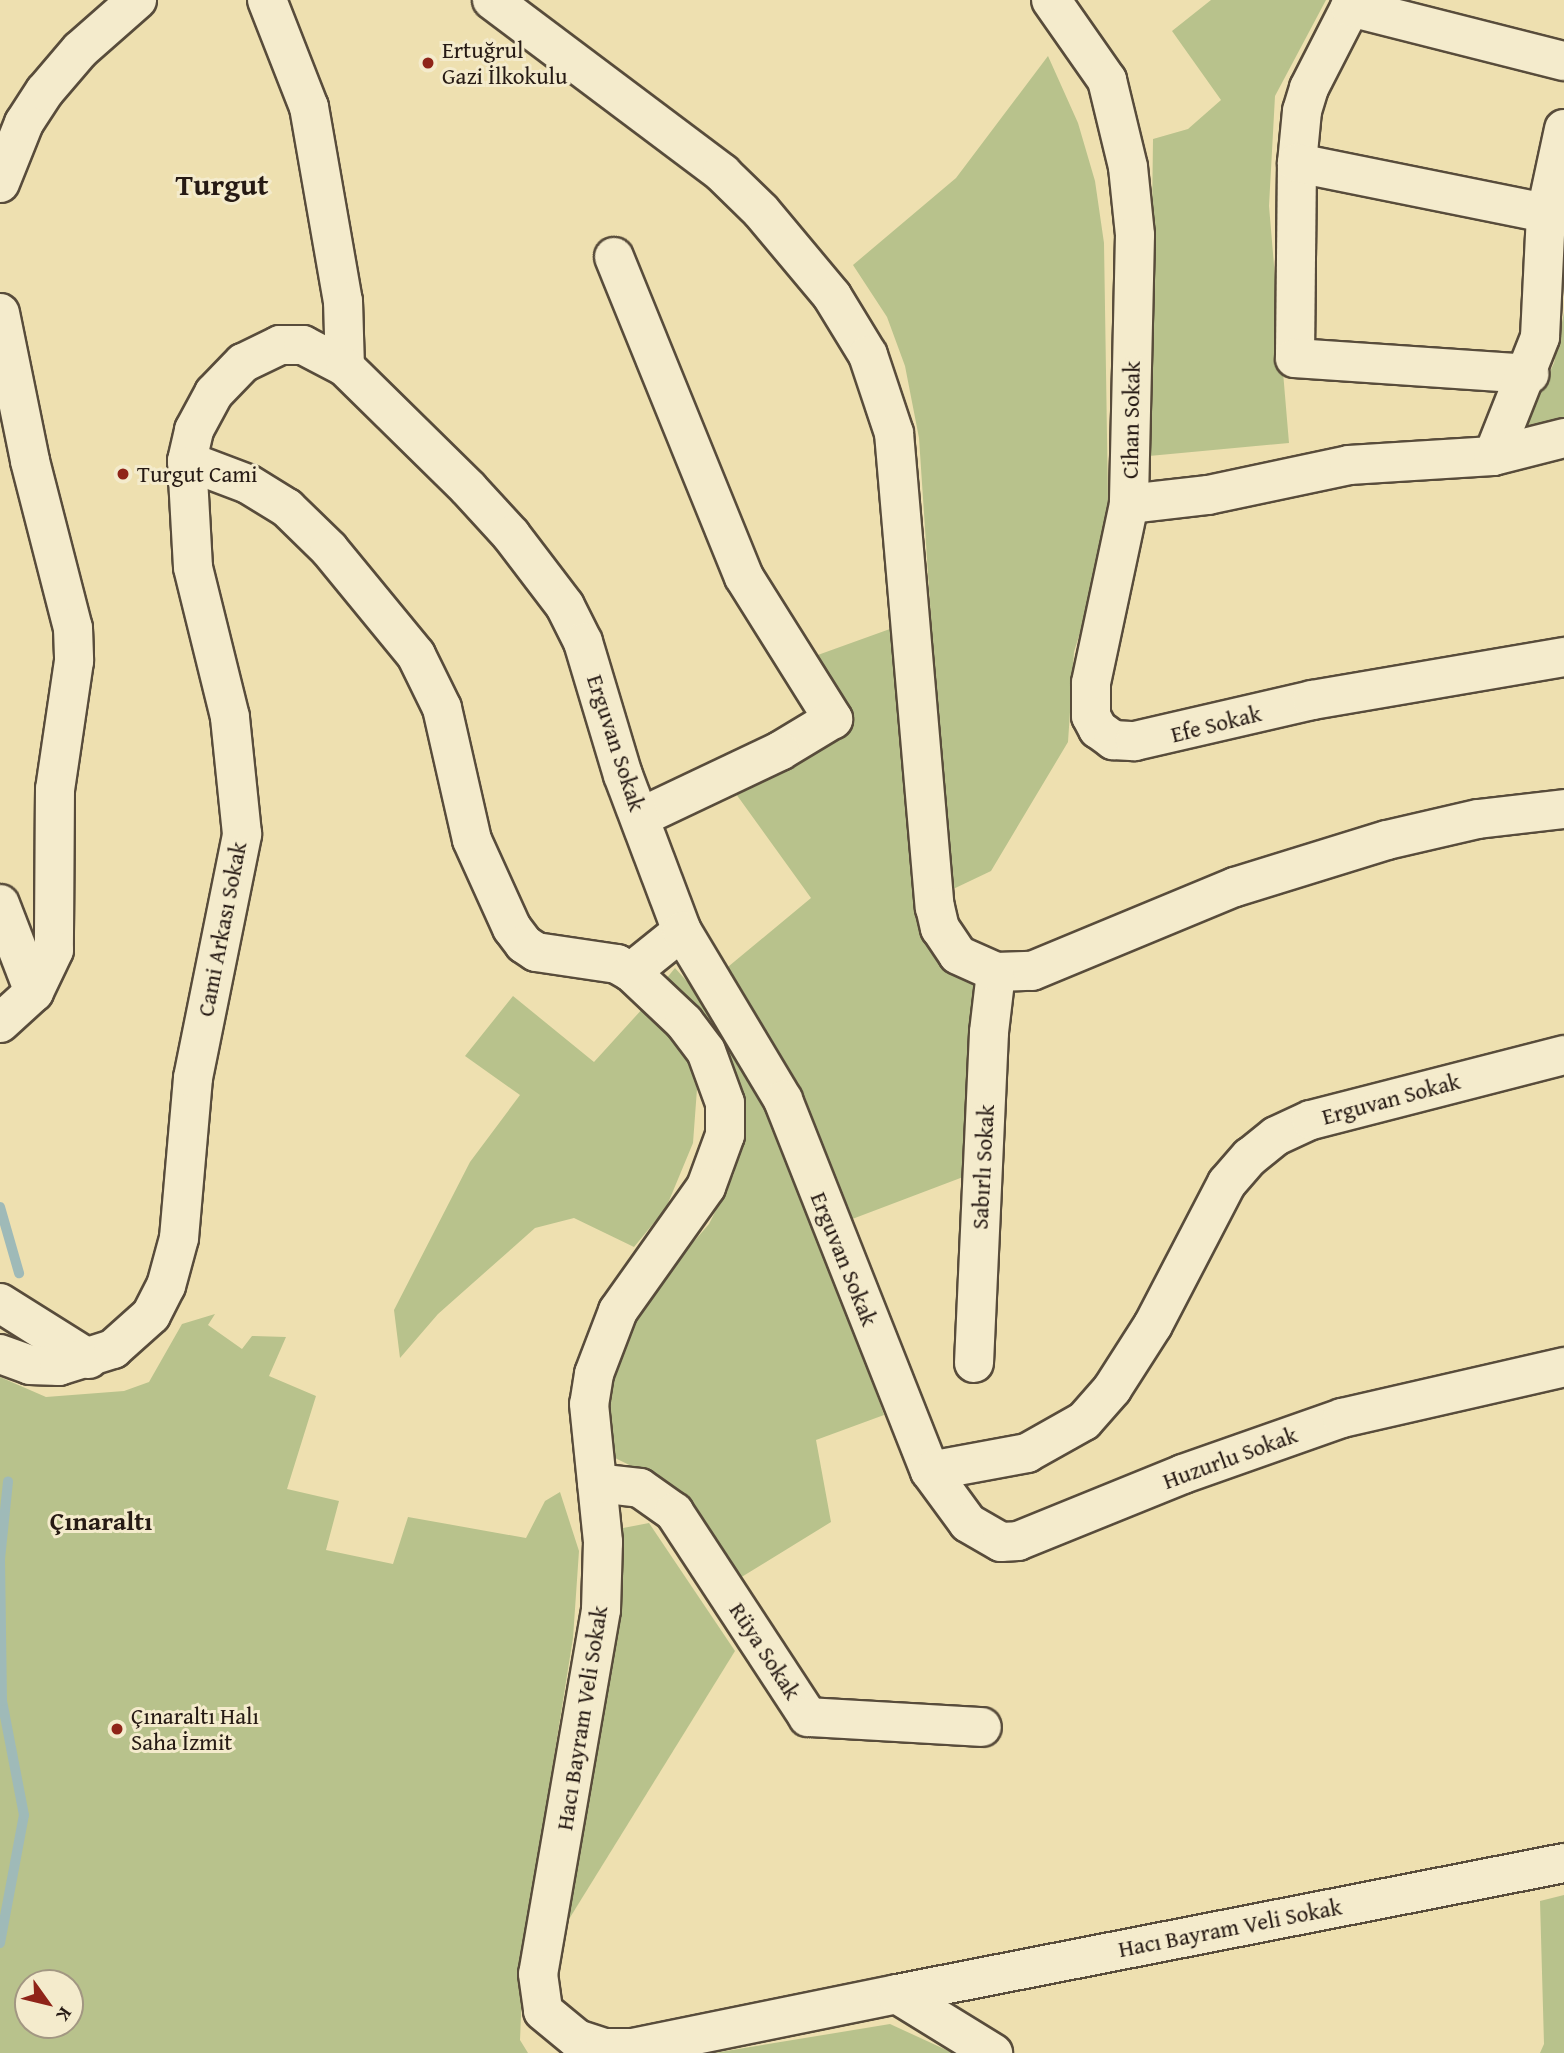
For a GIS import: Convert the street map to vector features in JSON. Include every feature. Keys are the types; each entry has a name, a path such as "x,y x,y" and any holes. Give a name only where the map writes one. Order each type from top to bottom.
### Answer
{"street":[{"path":"2,165 45,91 80,50 138,0"},
{"path":"267,0 309,107 343,301 345,367"},
{"path":"492,0 722,173 761,211 832,296 868,355 894,433 935,907 950,947 973,965 996,972 1032,971 1065,960 1235,887 1387,840 1478,819 1564,809"},
{"name":"Cihan Sokak","path":"1051,0 1107,80 1128,167 1135,235 1129,504 1209,495 1349,465 1493,456 1564,438"},
{"path":"1529,374 1295,358 1297,163 1309,88 1352,4 1564,61"},
{"path":"1493,456 1529,374 1540,337 1546,213 1564,129"},
{"path":"1297,163 1546,213"},
{"path":"614,257 744,577 833,719 780,751 641,817"},
{"path":"0,313 30,461 74,628 72,691 55,789 58,927 50,967 34,992 0,1023"},
{"name":"Cami Arkası Sokak","path":"0,1354 30,1365 59,1366 89,1359 133,1335 151,1315 166,1286 179,1238 193,1078 242,834 230,717 192,567 187,461 202,411 243,363 280,345 303,345 345,367"},
{"name":"Erguvan Sokak","path":"345,367 468,488 511,535 565,606 583,642 623,775 682,932 783,1100 930,1471 1027,1453 1084,1421 1112,1389 1153,1325 1227,1183 1250,1157 1276,1136 1311,1120 1564,1055"},
{"name":"Hacı Bayram Veli Sokak","path":"187,461 248,484 287,508 329,549 416,655 442,708 472,840 512,928 524,944 536,952 617,964 631,972 684,1022 706,1051 725,1103 725,1135 706,1187 633,1286 603,1341 589,1404 603,1542 599,1631 538,1974 543,2011 577,2039 605,2048 632,2048 1564,1863"},
{"name":"Efe Sokak","path":"1129,504 1091,683 1091,716 1098,729 1113,740 1170,736 1312,699 1564,657"},
{"path":"0,904 34,992"},
{"path":"631,972 682,932"},
{"name":"Sabırlı Sokak","path":"974,1363 989,1032 996,972"},
{"path":"0,1303 89,1359"},
{"name":"Huzurlu Sokak","path":"930,1471 968,1523 1001,1542 1018,1541 1183,1474 1342,1418 1564,1367"},
{"name":"Rüya Sokak","path":"597,1483 640,1488 674,1511 808,1717 982,1727"},
{"path":"897,1994 993,2053"}],"green space":[{"path":"1211,0 1326,0 1275,96 1269,206 1289,443 1149,456 1153,139 1188,129 1221,100 1172,31"},
{"path":"1048,56 1078,123 1095,181 1104,243 1108,500 1098,574 1074,652 1068,742 991,871 949,891 919,438 905,366 887,317 853,265 956,178"},
{"path":"1564,312 1564,422 1520,433 1554,363"},
{"path":"901,625 924,911 984,982 971,1174 847,1221 793,1075 723,971 811,898 731,787 848,725 815,656"},
{"path":"675,968 746,1047 768,1089 884,1415 816,1440 831,1522 735,1581 658,1479 615,1458 605,1435 605,1392 614,1348 646,1297 709,1224 734,1174 742,1131 666,979"},
{"path":"513,996 594,1062 644,1007 687,1046 697,1089 693,1143 666,1208 634,1247 574,1218 535,1228 438,1314 400,1358 394,1310 470,1162 520,1095 465,1056"},
{"path":"215,1314 208,1325 242,1349 252,1336 286,1337 269,1376 316,1396 287,1489 339,1501 326,1550 393,1564 408,1517 526,1538 545,1501 560,1492 579,1551 573,1638 524,1945 520,2040 528,2053 0,2053 0,1377 46,1397 124,1391 149,1382 182,1324"},
{"path":"649,1523 735,1651 553,1945 618,1529"},
{"path":"1564,1895 1564,2053 1540,2053 1544,2044 1540,1901"},
{"path":"890,2024 953,2053 714,2053"}],"waterway":[{"path":"0,1207 19,1273"},
{"path":"0,1943 24,1815 2,1701 0,1559 8,1481"}],"place":[{"name":"Ertuğrul Gazi İlkokulu","path":"428,63"},
{"name":"Turgut Cami","path":"123,474"},
{"name":"Çınaraltı Halı Saha İzmit","path":"117,1729"}],"district":[{"name":"Turgut","path":"222,184"},
{"name":"Çınaraltı","path":"101,1521"}]}
